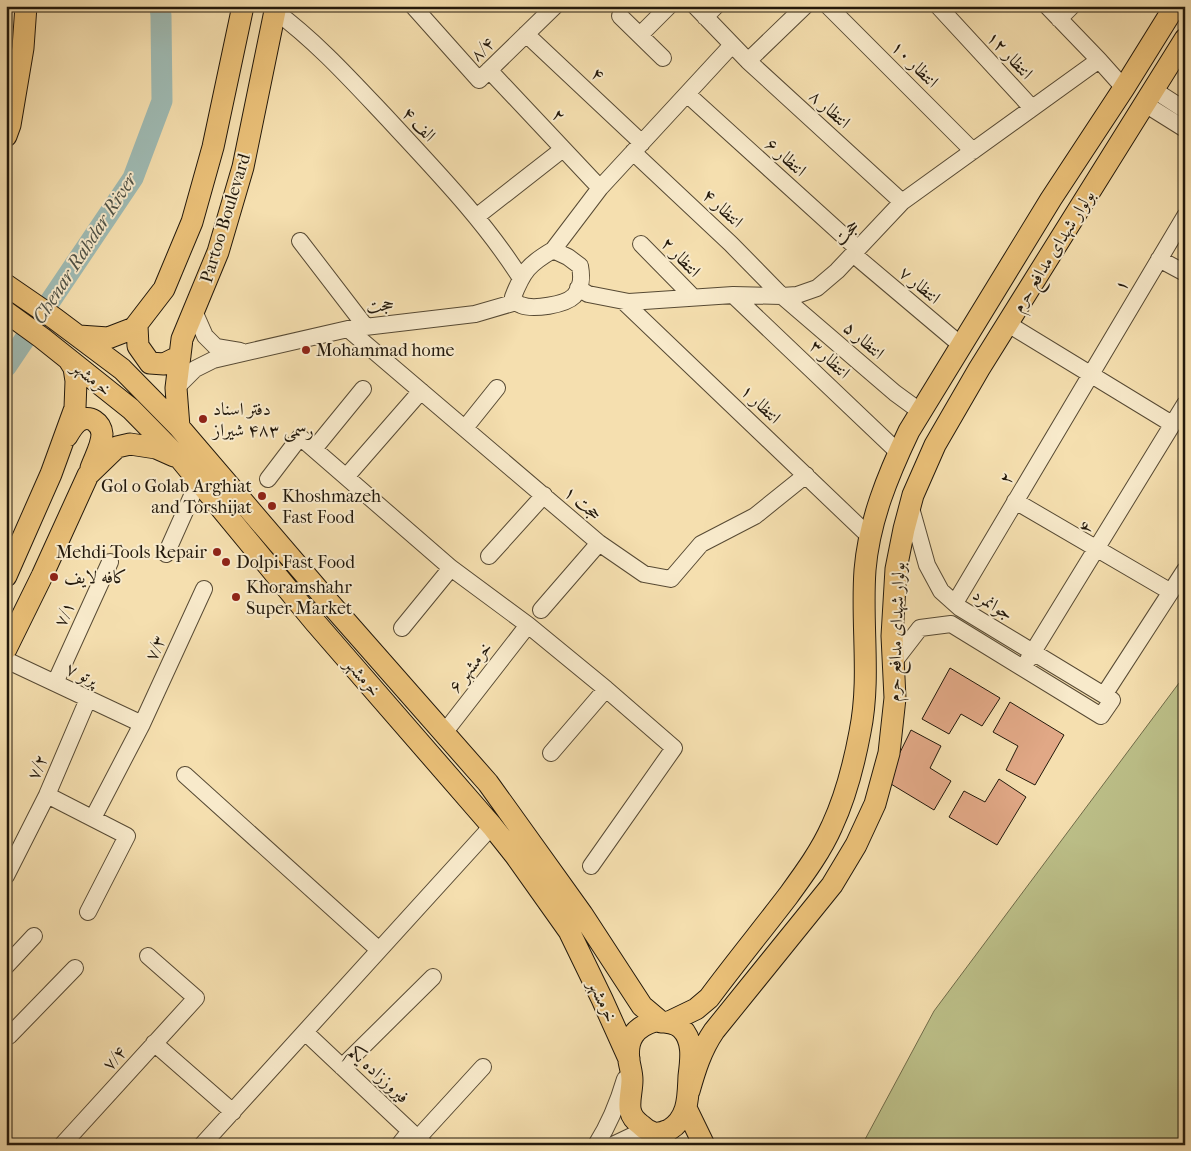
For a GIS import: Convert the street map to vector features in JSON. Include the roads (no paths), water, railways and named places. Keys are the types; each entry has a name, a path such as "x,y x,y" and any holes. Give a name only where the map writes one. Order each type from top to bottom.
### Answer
{"main road":[{"path":"6,136 10,125 23,48 26,6"},
{"name":"Partoo Boulevard","path":"79,336 108,338 134,328 164,289 192,222 213,147 243,6"},
{"name":"بولوار شهدای مدافع حرم","path":"629,1062 631,1038 643,1025 655,1021 665,1022 696,1008 709,998 818,854 832,827 853,767 864,704 866,669 864,594 865,569 870,537 883,492 899,453 921,412 1051,199 1175,6"},
{"name":"Partoo Boulevard","path":"179,428 176,388 182,339 218,252 245,155 281,10"},
{"name":"بولوار شهدای مدافع حرم","path":"688,1100 697,1063 704,1046 714,1031 832,885 856,845 875,804 890,754 894,698 892,636 896,569 913,494 935,445 979,369 1075,215 1153,99 1185,39"},
{"path":"213,147 245,155"},
{"path":"1051,199 1075,215"},
{"name":"خرمشهر","path":"14,291 79,336 122,369 179,428 493,790 582,914 642,1006 665,1022 681,1028 689,1041 691,1057 688,1100"},
{"name":"خرمشهر","path":"8,314 42,338 131,410 182,461 310,617 492,826 569,931 608,1012 629,1062"},
{"path":"136,326 138,346 150,363 164,364 180,356"},
{"path":"6,576 61,448 75,408 76,381 74,368 69,360"},
{"path":"6,649 88,475 101,440 99,424 90,419 78,421 61,448"},
{"path":"88,475 117,447 130,444 156,448 182,461"},
{"path":"310,617 327,600"},
{"path":"715,990 712,998 714,1006 724,1011 733,1008"},
{"path":"608,1012 615,1019 623,1022 628,1021 634,1016 637,1005 632,991"},
{"path":"629,1062 632,1082 629,1100 630,1111 636,1122 654,1135 673,1127 681,1120 688,1100"},
{"path":"688,1100 704,1145"}],"street":[{"name":"۲","path":"413,6 563,149 600,188"},
{"name":"۸/۴","path":"484,75 555,6"},
{"path":"640,35 669,6"},
{"path":"748,61 805,6"},
{"name":"انتظار ۱۰","path":"828,6 973,151"},
{"name":"انتظار ۱۲","path":"938,6 1032,108"},
{"path":"1047,6 1124,88"},
{"path":"1059,19 1072,6"},
{"name":"۴ الف","path":"281,10 321,49 453,188 496,241 520,277"},
{"name":"انتظار ۸","path":"705,10 732,45 748,61 902,202"},
{"path":"620,16 663,58"},
{"name":"۴","path":"526,34 638,147"},
{"path":"553,250 568,257 580,266 582,281 574,296 553,305 530,308 518,305 513,297 520,277 535,261 553,250 600,188 732,45"},
{"name":"حجت","path":"578,288 588,294 629,302 733,295 797,295 817,288 837,271 902,202 1099,60"},
{"name":"انتظار ۶","path":"687,94 856,251"},
{"path":"1153,99 1185,110"},
{"path":"1153,99 1185,128"},
{"name":"انتظار ۴","path":"638,147 782,296"},
{"path":"476,217 563,149"},
{"name":"۱","path":"1091,374 1185,216"},
{"path":"300,242 366,327"},
{"name":"انتظار ۲","path":"641,244 693,297"},
{"name":"انتظار ۷","path":"856,251 962,346"},
{"path":"1159,259 1185,274"},
{"name":"انتظار ۳","path":"733,295 899,453"},
{"name":"انتظار ۵","path":"782,296 894,393 921,412"},
{"name":"انتظار ۱","path":"623,301 870,537"},
{"name":"حجت","path":"176,388 195,369 213,360 348,329 476,314 516,302"},
{"path":"194,311 205,336 216,347 249,353"},
{"path":"1008,324 1172,424"},
{"name":"حجت ۱","path":"348,329 599,543 644,574 671,579 701,544 755,516 806,475"},
{"name":"۲","path":"955,603 1091,374"},
{"path":"465,428 497,388"},
{"path":"314,449 364,389"},
{"path":"346,477 421,391"},
{"name":"۴","path":"1024,667 1185,404"},
{"path":"268,479 300,437 451,568 528,625 674,748 590,866"},
{"path":"166,554 199,480"},
{"path":"489,556 544,496"},
{"path":"1015,501 1171,592"},
{"name":"جوانمرد","path":"910,505 927,565 941,591 960,608 1104,695"},
{"path":"541,610 599,543"},
{"name":"۷/۱","path":"55,683 110,562"},
{"path":"402,628 451,568"},
{"path":"893,663 920,628 951,624 1102,716 1112,700 1104,695 1185,570"},
{"name":"۷/۳","path":"142,724 204,588"},
{"name":"خرمشهر ۶","path":"444,733 528,625"},
{"name":"پرتو ۷","path":"6,660 142,724"},
{"path":"551,753 606,689"},
{"name":"۷/۲","path":"6,876 47,795 88,699"},
{"path":"93,818 142,724"},
{"path":"185,776 380,950"},
{"path":"47,795 126,836 88,912"},
{"path":"202,1145 492,826"},
{"path":"6,966 34,936"},
{"name":"۷/۴","path":"62,1145 196,998 148,956"},
{"path":"6,1033 9,1036 75,968"},
{"path":"342,1067 433,977"},
{"name":"فیروززاده یکم","path":"305,1032 418,1138"},
{"path":"154,1043 233,1112"},
{"path":"596,1145 616,1108 629,1062"},
{"path":"400,1145 418,1138 483,1067"},
{"path":"613,1145 634,1135 654,1135"}],"waterway":[{"name":"Chenar Rahdar River","path":"6,367 133,178 162,101 160,6"}],"place":[{"name":"Mohammad home","path":"306,350"},
{"name":"دفتر اسناد رسمی ۴۸۳ شیراز","path":"203,419"},
{"name":"Gol o Golab Arghiat and Torshijat","path":"262,496"},
{"name":"Khoshmazeh Fast Food","path":"272,506"},
{"name":"Mehdi Tools Repair","path":"217,552"},
{"name":"Dolpi Fast Food","path":"226,562"},
{"name":"کافه لایف","path":"54,577"},
{"name":"Khoramshahr Super Market","path":"236,597"}]}
